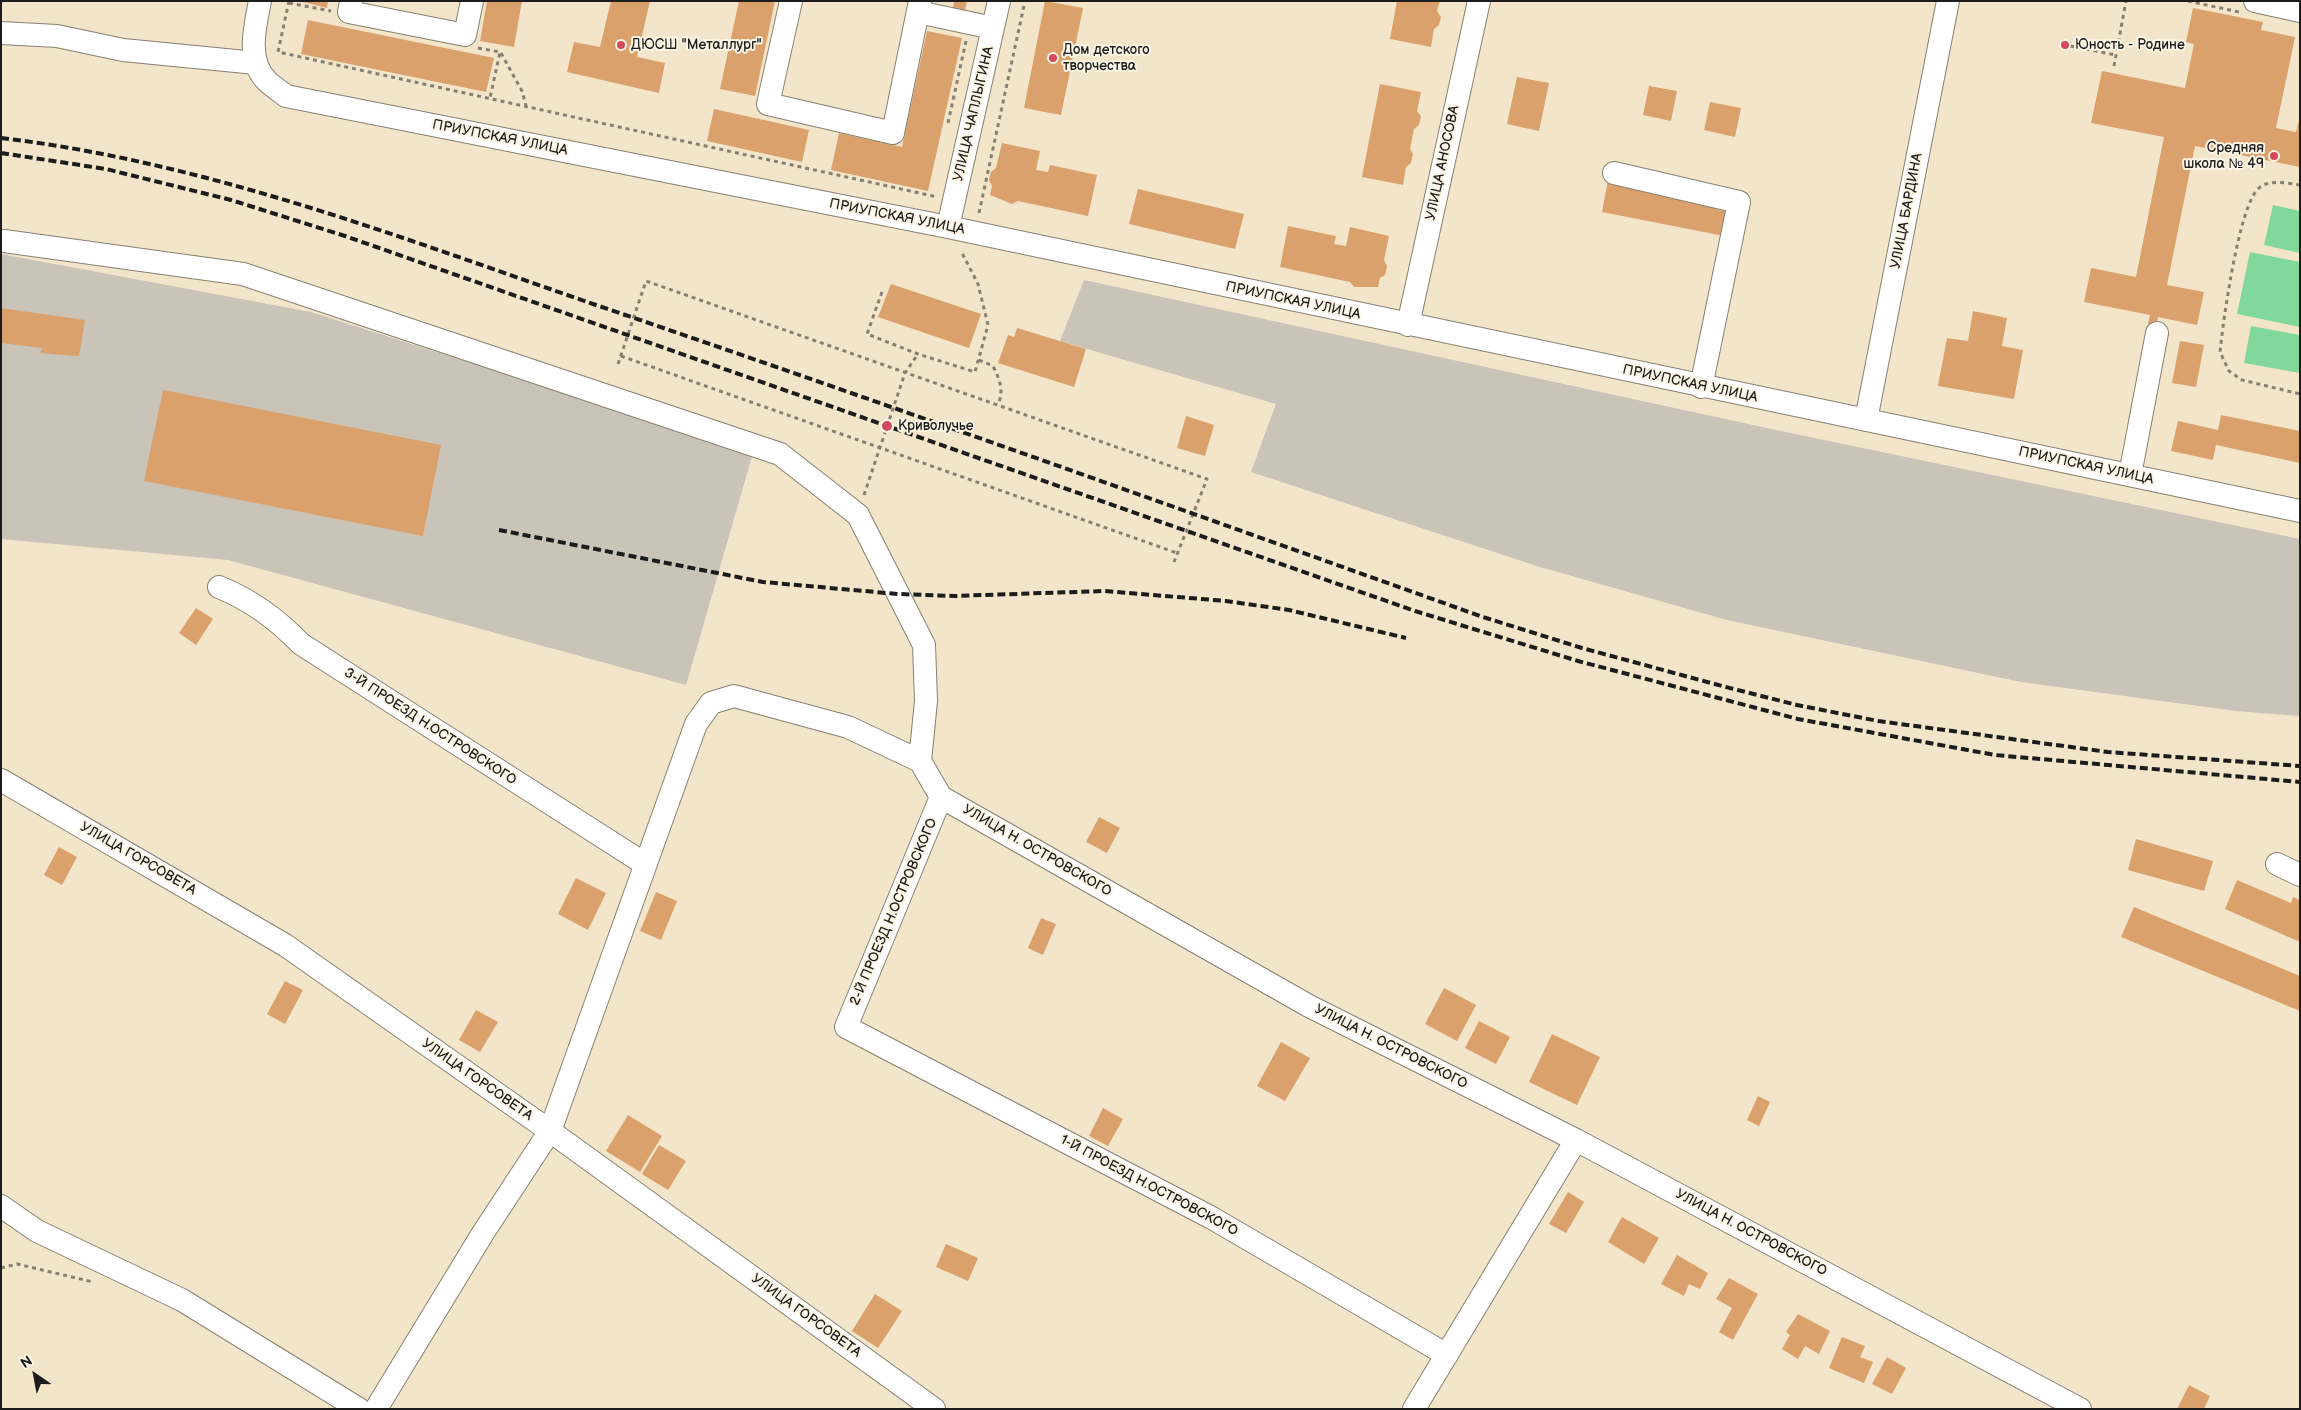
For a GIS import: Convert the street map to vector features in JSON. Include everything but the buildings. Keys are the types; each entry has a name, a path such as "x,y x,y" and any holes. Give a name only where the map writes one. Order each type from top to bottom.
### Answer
{"street":[{"path":"1,33 57,36 123,50 256,63 254,34 260,1"},
{"path":"350,7 465,35 472,1"},
{"path":"791,1 768,104 893,133 919,7 993,28"},
{"name":"УЛИЦА ЧАПЛЫГИНА","path":"949,221 999,1"},
{"name":"УЛИЦА АНОСОВА","path":"1408,325 1479,1"},
{"name":"УЛИЦА БАРДИНА","path":"1866,420 1948,1"},
{"path":"2255,1 2300,11"},
{"name":"ПРИУПСКАЯ УЛИЦА","path":"256,63 266,80 286,96 949,221 1408,325 2300,511"},
{"path":"1614,173 1739,202 1701,387"},
{"path":"4,241 243,274 780,454 858,515 924,645 926,701 920,761"},
{"path":"2130,475 2157,334"},
{"name":"3-Й ПРОЕЗД Н.ОСТРОВСКОГО","path":"220,587 238,594 270,615 301,644 645,864"},
{"path":"376,1409 483,1233 550,1131 696,724 711,703 734,696 848,727 920,761 941,797"},
{"name":"УЛИЦА ГОРСОВЕТА","path":"1,780 285,945 550,1131 934,1409"},
{"name":"2-Й ПРОЕЗД Н.ОСТРОВСКОГО","path":"846,1026 941,797"},
{"name":"УЛИЦА Н. ОСТРОВСКОГО","path":"941,797 1310,1006 1576,1140 2080,1409"},
{"path":"2277,864 2300,875"},
{"name":"1-Й ПРОЕЗД Н.ОСТРОВСКОГО","path":"846,1026 1212,1218 1447,1355"},
{"path":"1414,1409 1576,1140"},
{"path":"1,1206 37,1232 182,1300 359,1409"}],"path":[{"path":"978,221 1025,1"},
{"path":"2114,66 2126,1"},
{"path":"350,7 327,11 289,2 278,52 933,196"},
{"path":"947,128 970,23"},
{"path":"465,35 474,47 500,52 522,91 526,106"},
{"path":"2070,46 2116,55"},
{"path":"490,98 500,52"},
{"path":"2300,185 2281,181 2260,186 2251,197 2243,219 2220,352 2229,371 2242,380 2300,394"},
{"path":"882,292 867,334 918,354 975,372 988,325 984,303 971,268 949,221 933,196 935,186"},
{"path":"618,364 646,281 1208,479 1174,562"},
{"path":"858,515 905,373 918,354"},
{"path":"621,356 1177,553"},
{"path":"979,360 993,366 1000,378 1002,395 998,406"},
{"path":"1,1268 16,1264 93,1282 125,1273"}],"shaded area":[{"path":"1,254 311,312 753,453 686,685 228,560 1,539"},
{"path":"1084,280 1776,430 2300,539 2300,716 2236,711 2021,682 1727,620 1540,567 1251,472 1276,404 1060,341"}],"green space":[{"path":"2273,205 2300,211 2300,253 2264,245"},
{"path":"2250,252 2300,262 2300,327 2237,314"},
{"path":"2251,326 2300,335 2300,373 2244,363"}],"railway":[{"path":"1,138 77,149 153,165 303,205 929,420 1483,617 1582,648 1797,705 1878,721 2108,752 2300,766"},
{"path":"1,153 106,169 231,200 345,236 1415,611 1578,661 1798,719 1995,755 2300,782"},
{"path":"499,530 763,582 898,594 954,596 1105,591 1226,601 1289,610 1406,638"}],"place":[{"name":"ДЮСШ \"Металлург\"","path":"621,45"},
{"name":"Юность - Родине","path":"2065,45"},
{"name":"Дом детского творчества","path":"1053,58"},
{"name":"Средняя школа № 49","path":"2274,156"},
{"name":"Криволучье","path":"887,426"}]}
